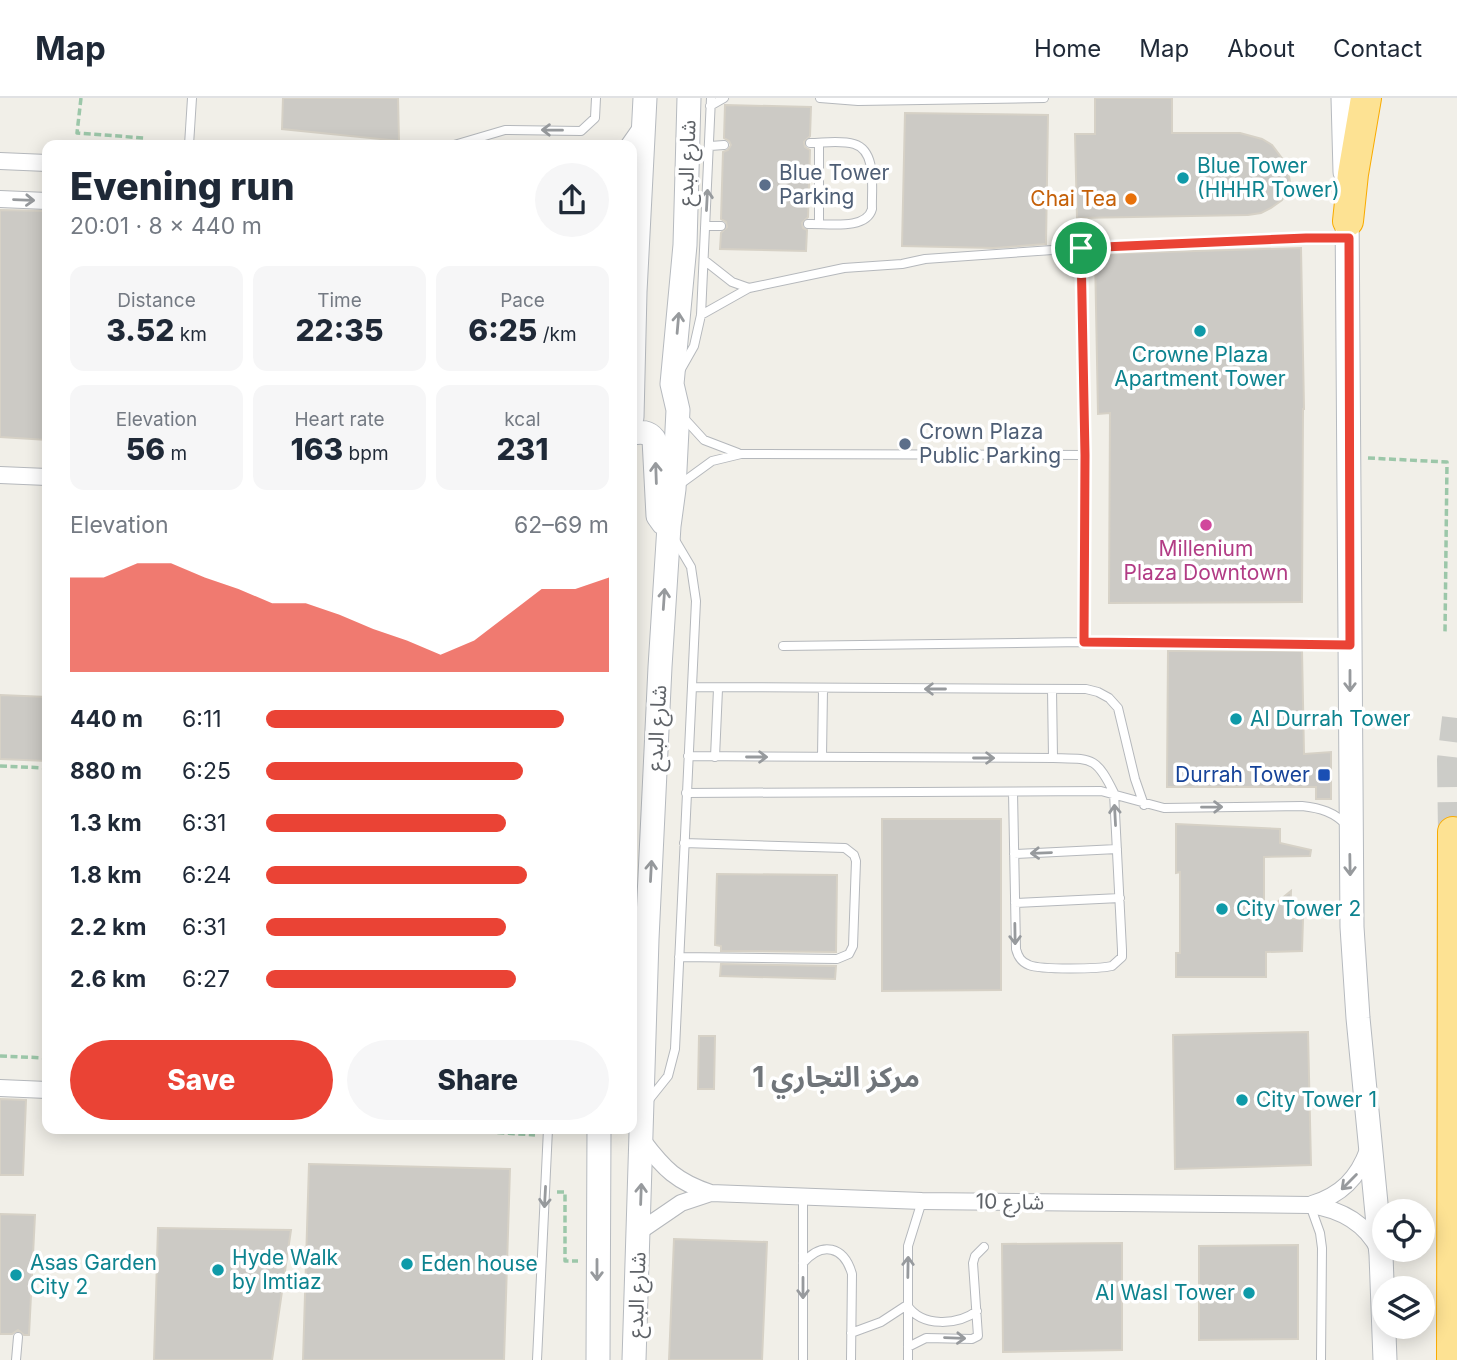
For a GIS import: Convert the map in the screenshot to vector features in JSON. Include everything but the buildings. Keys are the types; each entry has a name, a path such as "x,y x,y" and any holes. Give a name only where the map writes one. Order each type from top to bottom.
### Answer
{"highway":[{"path":"1349,230 1355,162 1366,98"},
{"path":"1452,1360 1453,832"}],"main road":[{"path":"637,224 645,98"},
{"path":"1343,98 1349,230 1350,830 1354,968 1376,1199"},
{"name":"شارع البدع","path":"634,1360 643,1141 647,939 678,410 672,384 685,245 703,101"},
{"path":"637,433 650,434 654,439 657,516 669,529"},
{"name":"شارع البدع","path":"596,1355 599,1134"},
{"path":"1381,1262 1385,1360"}],"street":[{"path":"632,140 643,125"},
{"path":"0,162 42,163"},
{"path":"0,199 42,201"},
{"path":"0,475 42,477"},
{"path":"0,1088 42,1090"},
{"name":"شارع 10","path":"643,1141 670,1174 711,1193 922,1201 1310,1205 1348,1216 1372,1240"},
{"name":"شارع 10","path":"1310,1205 1334,1195 1355,1178 1371,1142"},
{"name":"شارع 10","path":"640,1231 674,1206 711,1193"}],"lane":[{"path":"189,140 192,98"},
{"path":"471,140 505,130 581,131 595,118 596,98"},
{"path":"672,384 694,346 701,315 710,146 703,101 724,98"},
{"path":"820,98 858,101 1044,98"},
{"path":"808,224 819,224 861,222 870,215 870,164 865,151 852,143 814,143 819,224"},
{"path":"710,146 724,145"},
{"path":"706,226 721,226"},
{"path":"701,315 749,288 845,268 902,264 925,259 1349,230"},
{"path":"1081,248 1085,455 1084,642"},
{"path":"704,260 732,282 749,288"},
{"path":"678,410 691,429 704,440 741,454"},
{"path":"674,489 712,461 741,454 1085,455"},
{"path":"643,1105 664,1083 671,1069 675,1049 692,687 696,589 691,567 669,529"},
{"path":"783,646 1084,642 1350,645"},
{"path":"692,687 1052,689 1098,692 1109,698 1118,708 1144,805"},
{"path":"715,757 718,689"},
{"path":"822,689 822,757"},
{"path":"1052,689 1053,758"},
{"path":"688,756 1053,758 1083,759 1095,763 1104,773 1114,793 1122,957 1118,962 1106,967 1034,966 1022,961 1016,949 1013,792"},
{"path":"686,793 1114,793 1144,805 1164,808 1303,806 1333,814 1350,830"},
{"path":"679,957 837,959 849,954 853,946 856,860 845,848 684,843"},
{"path":"1014,854 1117,849"},
{"path":"1015,903 1120,898"},
{"path":"537,1360 548,1134"},
{"path":"803,1195 803,1360"},
{"path":"908,1360 908,1245 922,1201"},
{"path":"1310,1205 1320,1233 1322,1248 1321,1360"},
{"path":"908,1347 926,1338 975,1338 979,1332 973,1263 975,1256 984,1247"},
{"path":"803,1263 810,1254 821,1250 842,1254 849,1263 852,1274 851,1360"},
{"path":"907,1305 919,1317 939,1321 955,1321 977,1311"},
{"path":"851,1333 881,1322 907,1305"},
{"path":"16,1360 18,1337"}],"path":[{"path":"81,98 77,133 144,140"},
{"path":"1349,457 1447,462 1445,633"},
{"path":"0,766 42,768"},
{"path":"0,1056 42,1058"},
{"path":"545,1192 565,1192 565,1261 597,1261"}],"tunnel":[{"path":"1453,832 1452,760 1457,718"}],"place":[{"name":"Blue Tower (HHHR Tower)","path":"1183,178"},
{"name":"Blue Tower Parking","path":"765,185"},
{"name":"Chai Tea","path":"1131,199"},
{"name":"Crowne Plaza Apartment Tower","path":"1200,331"},
{"name":"Crown Plaza Public Parking","path":"905,444"},
{"name":"Millenium Plaza Downtown","path":"1206,525"},
{"name":"Al Durrah Tower","path":"1236,719"},
{"name":"Durrah Tower","path":"1324,775"},
{"name":"City Tower 2","path":"1222,909"},
{"name":"City Tower 1","path":"1242,1100"},
{"name":"Eden house","path":"407,1264"},
{"name":"Hyde Walk by Imtiaz","path":"218,1270"},
{"name":"Asas Garden City 2","path":"16,1275"},
{"name":"Al Wasl Tower","path":"1249,1293"}],"district":[{"name":"مركز التجاري 1","path":"836,1077"}],"route":[{"path":"1349,238 1350,645 1084,642 1085,455 1081,248 1349,238"}]}
